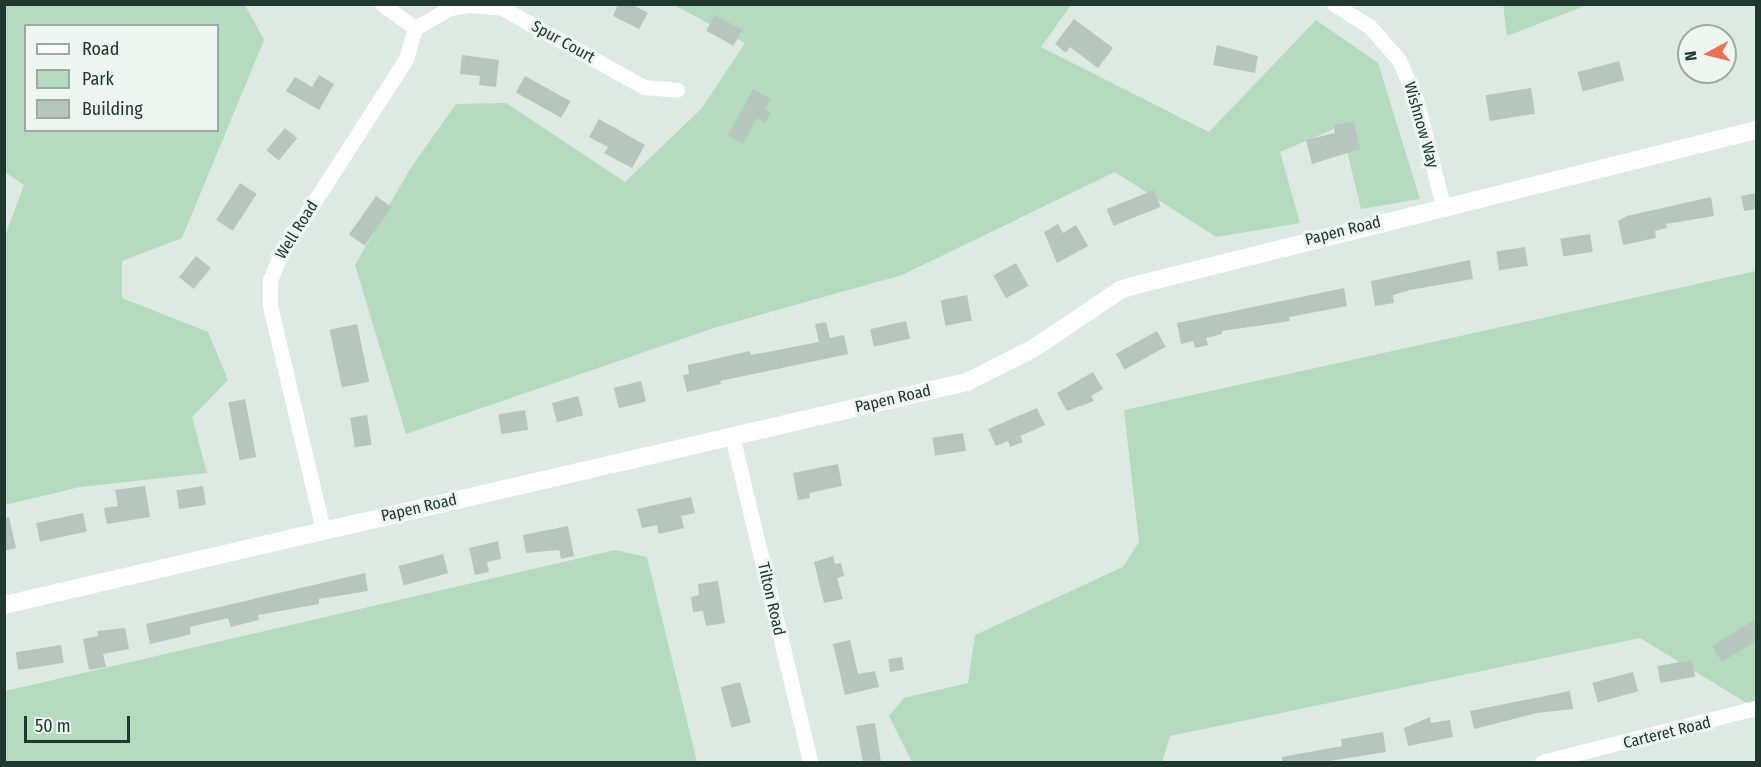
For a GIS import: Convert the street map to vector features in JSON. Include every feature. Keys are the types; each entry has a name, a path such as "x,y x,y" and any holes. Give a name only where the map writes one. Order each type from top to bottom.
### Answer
{"street":[{"path":"382,4 415,28"},
{"name":"Wishnow Way","path":"1334,4 1370,27 1399,60 1416,99 1443,206"},
{"name":"Spur Court","path":"415,28 450,8 470,5 502,8 644,87 677,90"},
{"name":"Well Road","path":"323,530 270,305 270,280 281,253 397,77 415,28"},
{"name":"Papen Road","path":"4,605 967,382 1034,348 1120,290 1443,206 1756,130"},
{"name":"Tilton Road","path":"732,436 810,762"},
{"name":"Carteret Road","path":"1542,762 1756,708"}],"green space":[{"path":"5,4 245,5 264,40 182,238 122,261 122,298 208,332 228,380 192,417 207,473 80,487 5,505 5,236 24,185 5,172"},
{"path":"1503,4 1587,4 1587,5 1507,36"},
{"path":"674,5 1071,5 1041,47 1209,132 1316,20 1378,63 1420,199 1361,209 1341,126 1280,152 1300,223 1216,237 1115,172 902,275 717,327 406,434 355,265 410,169 456,104 506,103 625,182 702,108 745,43"},
{"path":"1756,271 1756,713 1755,708 1640,638 1170,736 1162,762 912,762 889,716 904,698 968,683 975,635 1123,567 1139,542 1124,410"},
{"path":"615,550 647,557 697,762 5,762 5,691"}],"building":[{"path":"618,4 631,4 648,13 639,29 613,16"},
{"path":"715,15 742,30 733,46 706,31"},
{"path":"1074,19 1113,48 1098,68 1070,47 1066,53 1055,44"},
{"path":"1217,45 1258,56 1255,73 1213,65"},
{"path":"462,55 499,60 496,87 479,85 480,76 460,74"},
{"path":"1619,61 1624,80 1583,91 1577,72"},
{"path":"319,75 334,84 319,110 286,91 295,77 312,87"},
{"path":"525,76 570,101 561,118 516,93"},
{"path":"1531,88 1535,114 1490,121 1486,95"},
{"path":"753,89 771,99 765,110 771,113 765,123 757,118 743,144 728,135"},
{"path":"599,119 645,145 632,168 604,153 608,147 589,137"},
{"path":"1354,121 1360,149 1312,164 1306,140 1335,133 1334,125"},
{"path":"285,128 297,138 279,160 266,150"},
{"path":"240,183 257,194 233,231 216,220"},
{"path":"1154,190 1161,207 1113,226 1107,209"},
{"path":"1756,193 1756,209 1744,211 1741,196"},
{"path":"376,196 392,207 365,245 349,235"},
{"path":"1711,197 1714,216 1666,224 1667,228 1655,231 1656,238 1623,245 1618,221 1627,216"},
{"path":"1058,224 1063,233 1076,225 1088,246 1057,263 1044,232"},
{"path":"1590,234 1593,252 1563,256 1560,239"},
{"path":"1525,247 1528,266 1499,270 1496,252"},
{"path":"196,256 211,268 194,289 179,277"},
{"path":"1470,260 1473,279 1410,290 1393,295 1394,303 1375,306 1371,281"},
{"path":"1016,263 1029,286 1006,298 993,276"},
{"path":"1344,288 1347,306 1289,317 1290,321 1222,331 1222,334 1206,338 1208,345 1195,348 1193,341 1181,344 1177,323"},
{"path":"967,295 972,321 945,326 940,300"},
{"path":"906,321 910,339 874,347 870,329"},
{"path":"826,322 830,338 844,335 848,354 720,381 721,384 687,392 683,375 689,374 688,365 750,351 751,355 819,342 815,324"},
{"path":"357,324 369,382 342,388 330,330"},
{"path":"1157,331 1166,347 1125,370 1116,354"},
{"path":"1093,372 1103,389 1091,396 1094,401 1067,411 1057,393"},
{"path":"641,381 646,401 619,408 614,388"},
{"path":"578,396 583,415 557,422 552,403"},
{"path":"245,399 256,457 240,460 228,402"},
{"path":"1037,408 1045,425 1020,436 1023,442 1010,447 1008,441 996,446 988,429"},
{"path":"525,410 528,430 501,434 498,414"},
{"path":"367,415 372,445 355,447 350,418"},
{"path":"963,433 966,451 935,456 932,438"},
{"path":"838,464 842,486 809,493 810,498 798,500 793,473"},
{"path":"145,486 150,517 107,524 104,508 118,506 115,490"},
{"path":"203,486 206,505 179,509 176,490"},
{"path":"691,497 695,513 681,516 684,528 659,534 657,525 642,528 637,509"},
{"path":"83,513 87,532 40,542 36,523"},
{"path":"9,517 16,548 4,551 4,518"},
{"path":"568,526 574,556 561,559 559,550 526,553 523,535"},
{"path":"498,541 501,559 487,562 489,572 475,575 469,548"},
{"path":"443,554 448,573 404,585 399,566"},
{"path":"833,556 835,564 841,563 844,576 837,578 843,599 824,603 814,562"},
{"path":"365,573 368,591 319,599 319,604 258,615 259,620 231,627 228,618 190,627 191,634 150,644 146,624"},
{"path":"718,581 725,623 706,626 703,611 693,612 691,597 699,595 698,584"},
{"path":"1756,619 1756,641 1722,662 1712,646"},
{"path":"125,628 129,649 103,654 106,667 89,670 83,639 98,636 97,631"},
{"path":"850,640 858,674 875,671 879,687 845,695 833,644"},
{"path":"61,645 64,663 18,670 16,652"},
{"path":"902,657 904,670 890,672 888,659"},
{"path":"1692,660 1695,677 1660,683 1658,666"},
{"path":"1633,672 1638,691 1598,702 1592,683"},
{"path":"740,682 751,723 732,728 721,687"},
{"path":"1570,691 1573,709 1537,713 1474,729 1470,711"},
{"path":"1430,717 1431,723 1450,720 1453,737 1408,746 1404,728"},
{"path":"875,723 881,762 863,762 856,726"},
{"path":"1383,732 1386,752 1323,762 1282,762 1282,757 1342,746 1341,739"}]}
